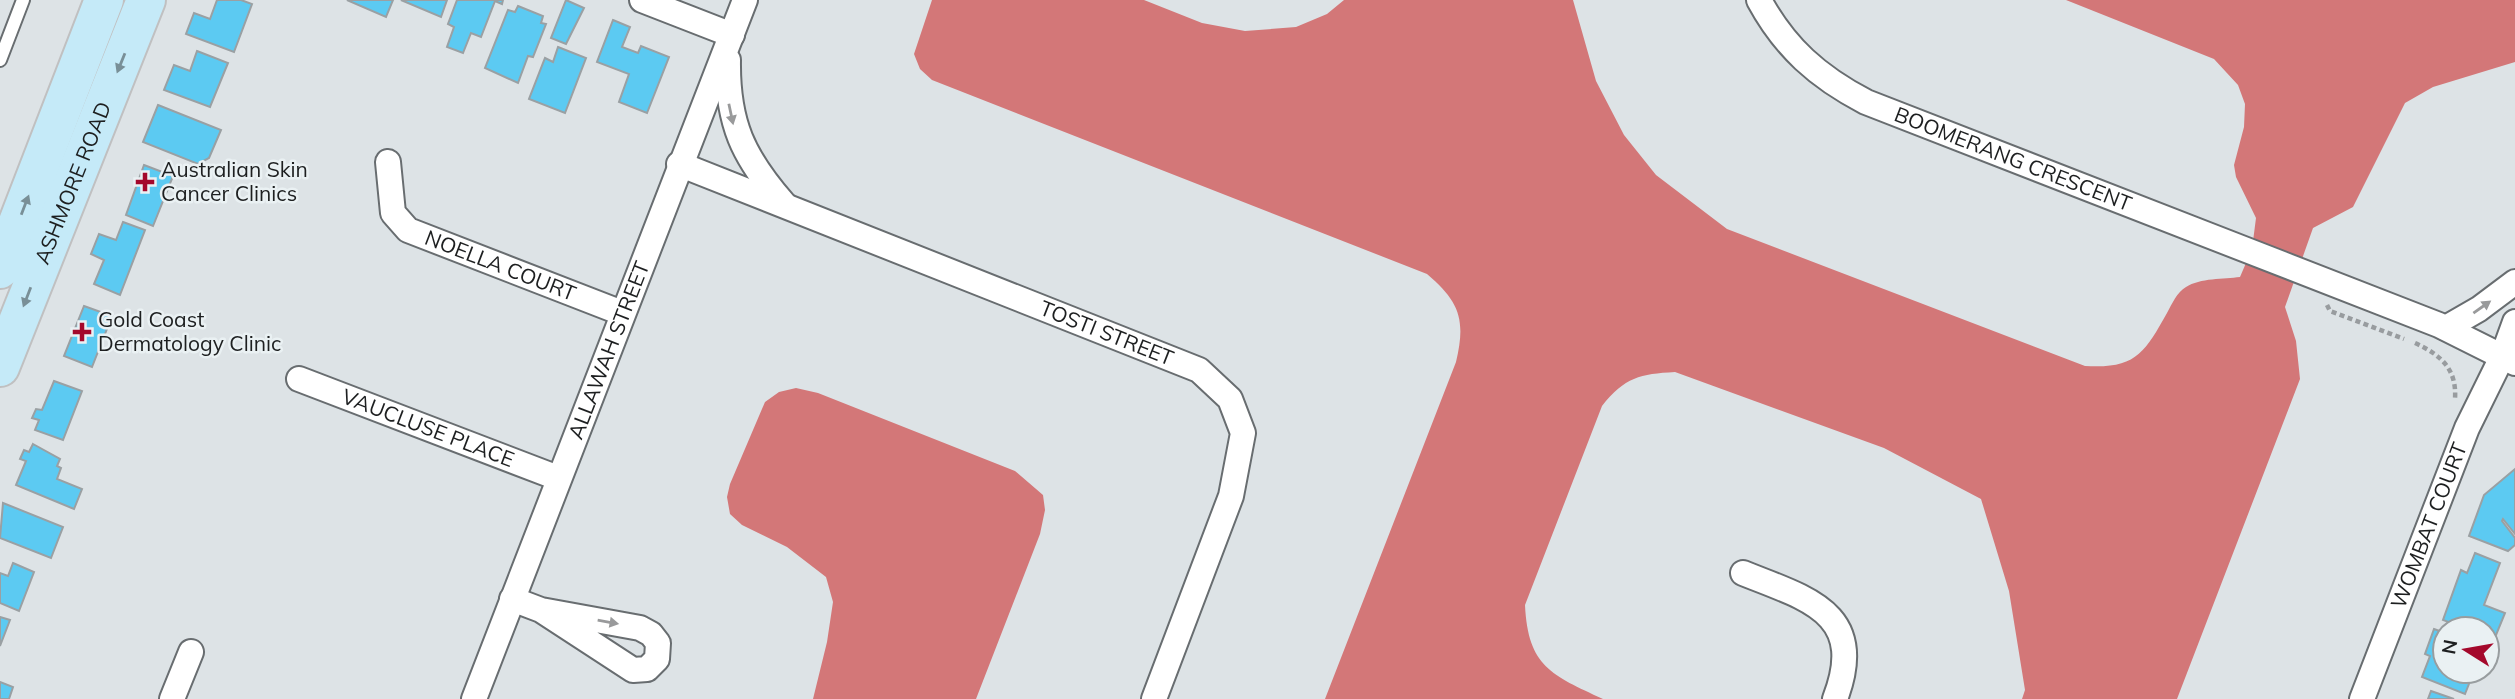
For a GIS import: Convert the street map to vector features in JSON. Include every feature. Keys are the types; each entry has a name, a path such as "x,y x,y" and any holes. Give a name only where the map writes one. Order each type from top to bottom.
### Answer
{"main road":[{"name":"ASHMORE ROAD","path":"0,269 104,0"},
{"name":"ASHMORE ROAD","path":"0,367 146,0"}],"street":[{"path":"642,0 730,40 728,97 738,138 755,167 786,205"},
{"name":"ALLAWAH STREET","path":"474,699 745,0"},
{"name":"BOOMERANG CRESCENT","path":"1759,0 1776,31 1801,59 1843,90 1903,117 2446,328 2509,359"},
{"name":"NOELLA COURT","path":"388,162 393,213 408,230 622,313"},
{"name":"TOSTI STREET","path":"680,164 1199,370 1230,399 1243,433 1231,496 1154,699"},
{"path":"2446,328 2479,309 2515,282"},
{"name":"WOMBAT COURT","path":"2362,699 2467,428 2509,359 2515,322"},
{"name":"VAUCLUSE PLACE","path":"299,379 558,478"},
{"path":"1743,573 1812,601 1834,618 1842,633 1845,656 1835,699"},
{"path":"512,598 541,610"},
{"path":"172,699 191,652"}],"lane":[{"path":"0,60 23,0"}],"path":[{"path":"2324,301 2330,311 2417,344 2444,360 2456,387 2452,406"}],"shaded area":[{"path":"932,0 1144,0 1202,23 1245,31 1296,27 1327,14 1344,0 1573,0 1596,81 1624,135 1656,175 1727,229 2085,366 2116,365 2136,356 2152,339 2175,298 2186,287 2205,280 2240,277 2252,249 2256,218 2236,177 2234,165 2244,127 2245,104 2238,85 2214,59 2066,0 2515,0 2515,62 2433,87 2405,103 2353,207 2313,228 2285,307 2296,341 2300,379 2177,699 2022,699 2025,690 2009,591 1981,499 1884,448 1675,372 1634,379 1618,389 1602,406 1525,605 1531,642 1546,666 1570,683 1603,699 1325,699 1456,362 1460,323 1453,303 1427,274 932,80 920,69 914,54"},
{"path":"796,388 818,393 1015,471 1043,495 1045,510 1040,534 976,699 813,699 827,642 833,602 826,577 787,547 742,525 730,514 727,497 765,402 779,392"}],"building":[{"path":"217,0 241,0 252,4 234,52 186,34 194,13 210,19"},
{"path":"347,0 393,0 386,17"},
{"path":"401,0 447,0 441,17"},
{"path":"457,0 503,0 502,4 495,1 481,37 471,33 463,53 447,47 454,27 448,24"},
{"path":"566,0 584,8 566,44 551,38"},
{"path":"518,6 543,16 541,23 546,24 533,57 528,56 518,83 485,68 508,10 515,12"},
{"path":"613,20 630,27 622,47 638,53 641,46 669,57 647,113 619,102 629,74 597,62"},
{"path":"558,47 586,58 565,113 529,99 545,58 553,62"},
{"path":"197,51 228,63 210,107 164,90 174,65 190,71"},
{"path":"158,105 221,130 209,158 198,164 143,142"},
{"path":"144,165 173,176 153,226 126,215"},
{"path":"123,222 145,230 120,295 94,284 104,260 91,254 99,234 116,240"},
{"path":"84,306 112,316 92,367 64,356"},
{"path":"54,381 82,391 63,440 35,430 39,420 32,418 36,409 42,410"},
{"path":"33,444 60,459 57,466 61,468 57,479 82,489 74,509 16,485 26,461 20,459 24,450 29,452"},
{"path":"2515,469 2515,534 2503,519 2502,521 2515,538 2515,545 2508,551 2469,536 2484,495"},
{"path":"3,503 63,527 51,558 0,538"},
{"path":"2475,553 2500,563 2484,605 2505,613 2501,623 2501,615 2445,615 2461,570 2467,573"},
{"path":"13,563 34,572 19,611 0,603 0,573 8,576"},
{"path":"0,617 10,620 0,646"},
{"path":"2431,637 2431,681 2422,677 2430,656 2425,654"},
{"path":"0,682 13,687 9,699 0,699"},
{"path":"2442,685 2469,685 2465,694"},
{"path":"2431,691 2454,699 2428,699"}],"place":[{"name":"Australian Skin Cancer Clinics","path":"145,182"},
{"name":"Gold Coast Dermatology Clinic","path":"82,332"}]}
